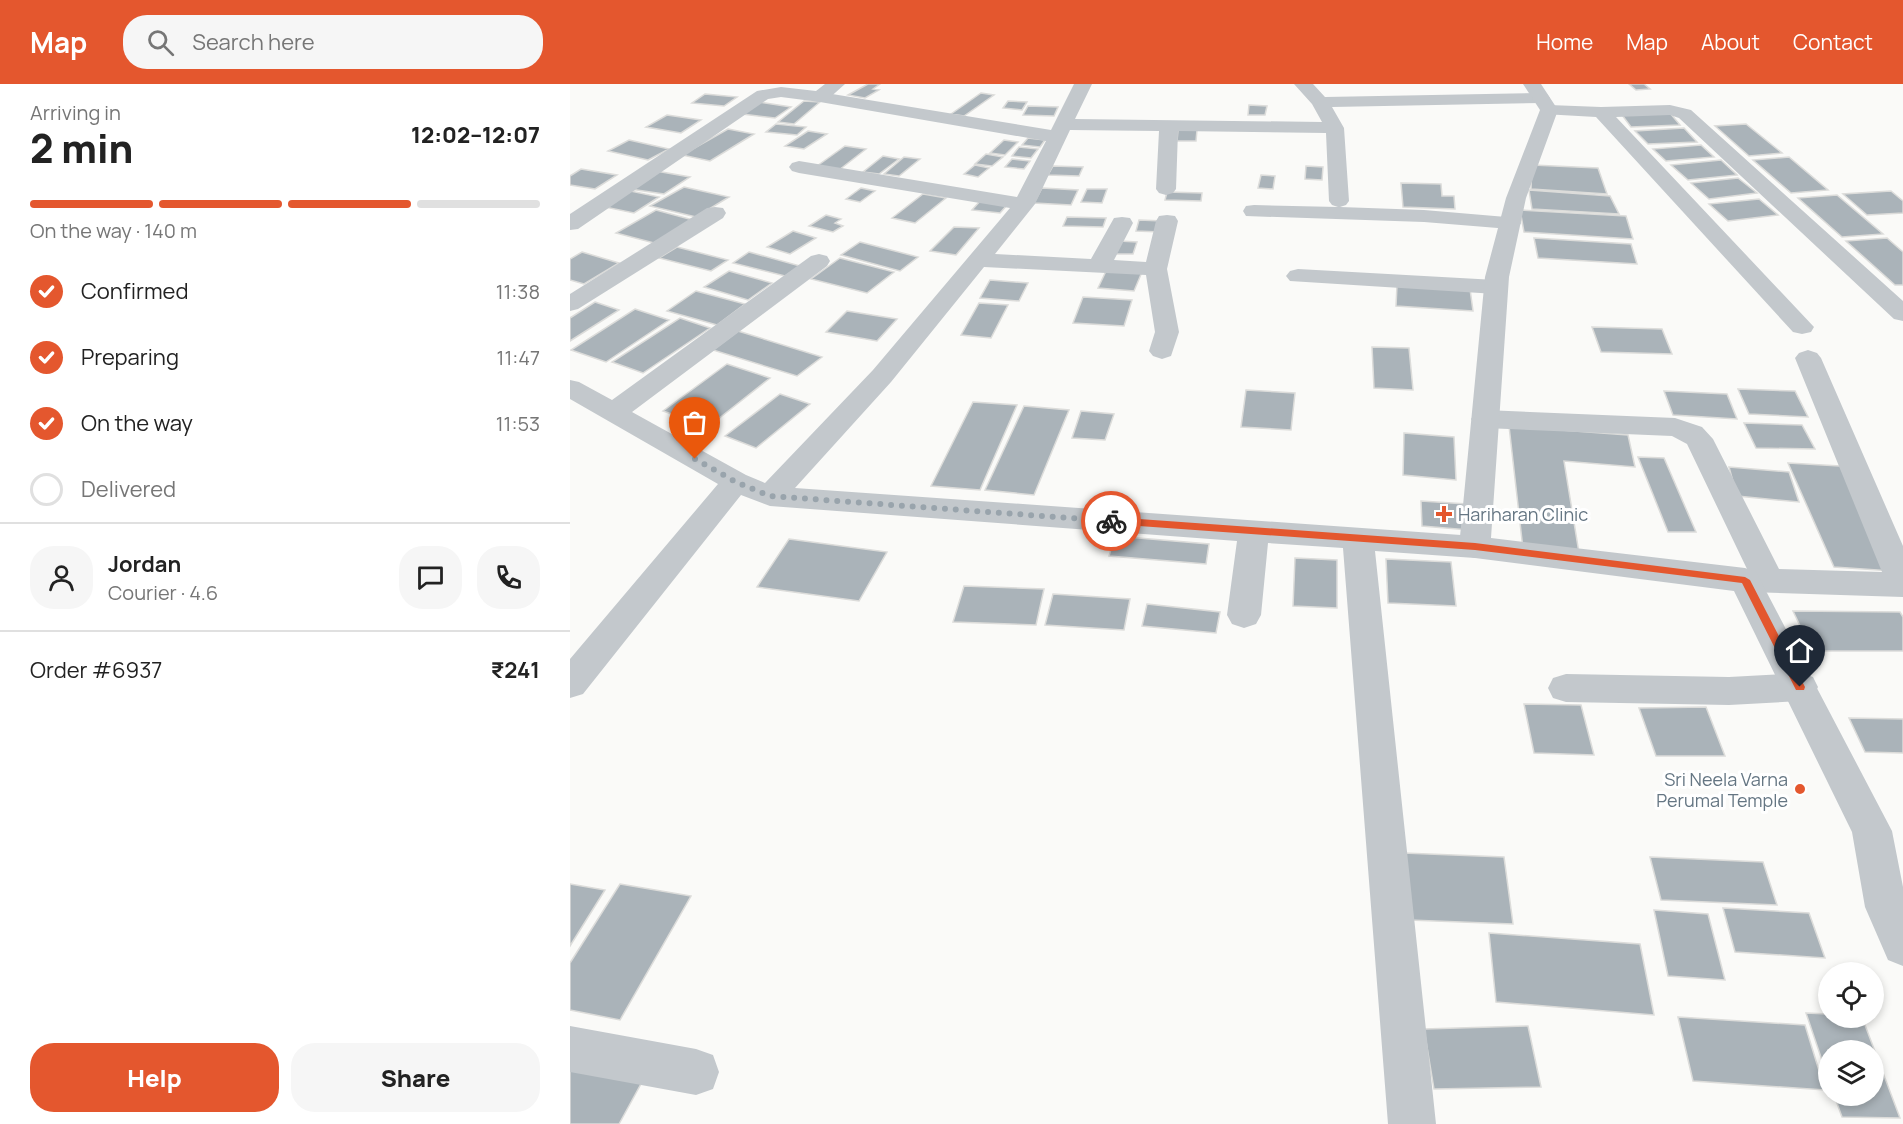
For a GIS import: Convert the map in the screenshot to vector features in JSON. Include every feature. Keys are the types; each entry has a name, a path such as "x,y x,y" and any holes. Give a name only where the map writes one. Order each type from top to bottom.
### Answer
{"street":[{"path":"820,98 836,84"},
{"path":"770,496 882,376 1024,204 1083,84"},
{"path":"1304,84 1320,102 1335,128 1339,201"},
{"path":"570,224 763,95 782,92 1060,130 1169,127 1335,128"},
{"path":"1320,102 1541,98 1601,112 1670,110 1684,114 1903,314"},
{"path":"1475,547 1496,287 1541,98"},
{"path":"1601,112 1802,327"},
{"path":"1166,189 1169,127"},
{"path":"799,167 1024,204"},
{"path":"1254,211 1424,216 1510,223"},
{"path":"570,304 715,213"},
{"path":"1162,351 1167,332 1156,269 1167,221"},
{"path":"1099,266 1122,223"},
{"path":"980,260 1156,269"},
{"path":"614,412 819,261"},
{"path":"1298,276 1496,287"},
{"path":"570,388 736,482 770,496 1475,547 1757,581 1903,584 1808,358"},
{"path":"1485,420 1675,427 1699,438 1800,687 1872,831 1886,907 1903,945"},
{"path":"570,684 736,482"},
{"path":"1244,615 1254,531"},
{"path":"1359,538 1412,1124"},
{"path":"1566,688 1729,691 1800,687"},
{"path":"570,1049 696,1072"}],"building":[{"path":"868,84 880,84 873,89 879,90 865,98 848,95"},
{"path":"1629,84 1644,84 1650,89 1636,90"},
{"path":"981,93 994,95 964,116 951,114"},
{"path":"705,94 737,97 724,106 692,103"},
{"path":"804,101 820,102 794,124 778,122"},
{"path":"1008,101 1027,102 1022,110 1003,108"},
{"path":"759,102 791,107 775,118 742,114"},
{"path":"1249,105 1267,106 1265,115 1248,115"},
{"path":"1028,106 1058,107 1054,116 1023,115"},
{"path":"1670,113 1680,125 1631,127 1622,115"},
{"path":"667,115 701,120 681,133 646,127"},
{"path":"776,124 806,127 797,135 766,132"},
{"path":"1746,124 1782,153 1749,156 1715,126"},
{"path":"1684,128 1697,142 1648,144 1635,131"},
{"path":"728,129 754,134 710,161 682,155"},
{"path":"1178,130 1197,130 1196,141 1177,141"},
{"path":"808,131 827,134 804,149 785,146"},
{"path":"1028,138 1045,140 1040,147 1022,145"},
{"path":"629,140 669,149 648,160 608,151"},
{"path":"1004,140 1018,142 1005,155 990,153"},
{"path":"1701,145 1714,157 1666,161 1653,149"},
{"path":"845,146 866,149 839,170 817,166"},
{"path":"1019,147 1038,149 1031,158 1012,156"},
{"path":"986,154 1003,157 992,166 975,164"},
{"path":"883,156 899,159 879,174 863,172"},
{"path":"904,157 920,159 899,176 884,174"},
{"path":"1789,157 1828,190 1791,193 1753,160"},
{"path":"1012,159 1030,161 1024,169 1005,167"},
{"path":"1721,160 1737,175 1688,180 1671,165"},
{"path":"975,165 989,168 978,177 964,174"},
{"path":"1532,165 1598,168 1607,194 1531,189"},
{"path":"1053,166 1083,167 1079,176 1048,175"},
{"path":"1306,166 1323,167 1322,180 1305,179"},
{"path":"581,169 617,175 595,189 570,185 570,176"},
{"path":"656,171 690,177 664,194 630,189"},
{"path":"1261,175 1275,176 1273,189 1258,188"},
{"path":"1738,178 1757,193 1709,199 1691,183"},
{"path":"1401,183 1441,184 1442,196 1454,196 1455,209 1403,207"},
{"path":"684,187 729,197 696,217 650,206"},
{"path":"861,188 875,191 860,202 846,199"},
{"path":"1042,188 1078,190 1071,205 1034,203"},
{"path":"1087,189 1107,189 1102,203 1081,202"},
{"path":"626,190 659,197 634,213 600,206"},
{"path":"1529,190 1610,196 1619,214 1532,209"},
{"path":"1891,191 1903,201 1903,213 1867,215 1843,194"},
{"path":"1167,192 1202,193 1201,201 1165,200"},
{"path":"923,194 946,198 915,223 892,218"},
{"path":"1837,195 1883,234 1842,237 1798,198"},
{"path":"1759,199 1778,215 1728,221 1709,204"},
{"path":"981,200 1008,204 1000,213 972,210"},
{"path":"656,210 693,220 654,243 616,233"},
{"path":"1520,210 1626,216 1633,239 1524,232"},
{"path":"826,215 841,219 835,223 843,226 833,232 809,226"},
{"path":"1067,217 1106,218 1103,227 1063,226"},
{"path":"1139,220 1163,221 1161,232 1136,231"},
{"path":"954,227 979,228 956,255 930,251"},
{"path":"793,231 816,238 790,254 767,247"},
{"path":"1534,238 1631,244 1637,264 1538,258"},
{"path":"1887,238 1903,252 1903,285 1895,285 1846,241"},
{"path":"1119,241 1137,242 1133,254 1115,254"},
{"path":"860,242 918,257 900,271 841,255"},
{"path":"677,247 728,260 711,271 659,258"},
{"path":"582,252 619,263 584,284 570,280 570,259"},
{"path":"749,252 800,266 785,276 733,263"},
{"path":"840,258 894,272 867,293 811,279"},
{"path":"1107,269 1142,272 1134,291 1098,288"},
{"path":"729,271 772,283 748,300 704,287"},
{"path":"990,280 1028,283 1019,301 980,298"},
{"path":"1397,285 1470,289 1473,311 1396,306"},
{"path":"696,291 745,304 717,325 667,311"},
{"path":"1083,297 1132,300 1124,326 1073,323"},
{"path":"595,302 619,310 570,341 570,318"},
{"path":"979,303 1008,305 991,338 961,335"},
{"path":"635,309 669,320 606,362 571,350"},
{"path":"847,311 897,319 877,341 826,332"},
{"path":"680,318 710,328 643,373 612,362"},
{"path":"1592,327 1662,329 1672,354 1601,352"},
{"path":"738,331 822,357 797,376 713,350"},
{"path":"1372,347 1409,348 1413,390 1374,388"},
{"path":"727,364 770,378 708,427 663,411"},
{"path":"1738,389 1795,391 1808,417 1749,414"},
{"path":"1246,390 1295,393 1291,430 1241,427"},
{"path":"1664,391 1727,394 1737,419 1673,415"},
{"path":"780,394 810,404 756,448 725,436"},
{"path":"973,402 1017,405 980,490 931,486"},
{"path":"1024,406 1069,410 1034,495 985,490"},
{"path":"1081,411 1114,414 1105,440 1072,438"},
{"path":"1744,423 1802,425 1815,449 1756,448"},
{"path":"1509,426 1628,435 1635,467 1564,461 1579,553 1523,549"},
{"path":"1404,433 1454,437 1456,480 1403,475"},
{"path":"1638,457 1664,458 1696,532 1668,532"},
{"path":"1788,463 1840,466 1892,571 1834,567"},
{"path":"1729,467 1789,472 1799,502 1737,496"},
{"path":"1421,501 1467,504 1469,530 1422,526"},
{"path":"1115,536 1209,544 1206,564 1109,556"},
{"path":"789,539 887,552 859,601 757,587"},
{"path":"1295,558 1337,560 1337,608 1293,606"},
{"path":"1386,559 1451,562 1456,606 1388,603"},
{"path":"964,586 1044,589 1036,625 953,622"},
{"path":"1053,594 1130,599 1124,630 1045,625"},
{"path":"1147,604 1220,612 1216,633 1142,626"},
{"path":"1793,611 1900,612 1903,617 1903,651 1812,651"},
{"path":"1524,704 1581,705 1594,755 1534,753"},
{"path":"1706,707 1725,756 1656,756 1639,708"},
{"path":"1849,718 1903,719 1903,753 1865,752"},
{"path":"1403,853 1504,857 1513,924 1409,920"},
{"path":"1650,857 1763,862 1777,905 1661,900"},
{"path":"570,884 605,890 570,946"},
{"path":"620,884 691,896 620,1020 570,1010 570,963"},
{"path":"1723,908 1809,913 1825,958 1735,952"},
{"path":"1654,910 1708,914 1725,980 1668,976"},
{"path":"1489,933 1640,944 1654,1015 1496,1002"},
{"path":"1806,1013 1818,1014 1818,1028 1866,1028 1871,1040 1818,1040 1818,1048"},
{"path":"1678,1017 1805,1025 1818,1067 1818,1090 1693,1081"},
{"path":"1528,1026 1541,1087 1434,1089 1424,1029"},
{"path":"570,1066 642,1082 619,1124 570,1124"},
{"path":"1884,1075 1900,1118 1842,1117 1838,1106 1884,1106"}],"way so far":[{"path":"695,459 736,482 770,496 1111,521"}],"place":[{"name":"Hariharan Clinic","path":"1444,514"},
{"name":"Sri Neela Varna Perumal Temple","path":"1800,789"}],"route":[{"path":"1111,521 1475,547 1745,580 1800,687"}]}
